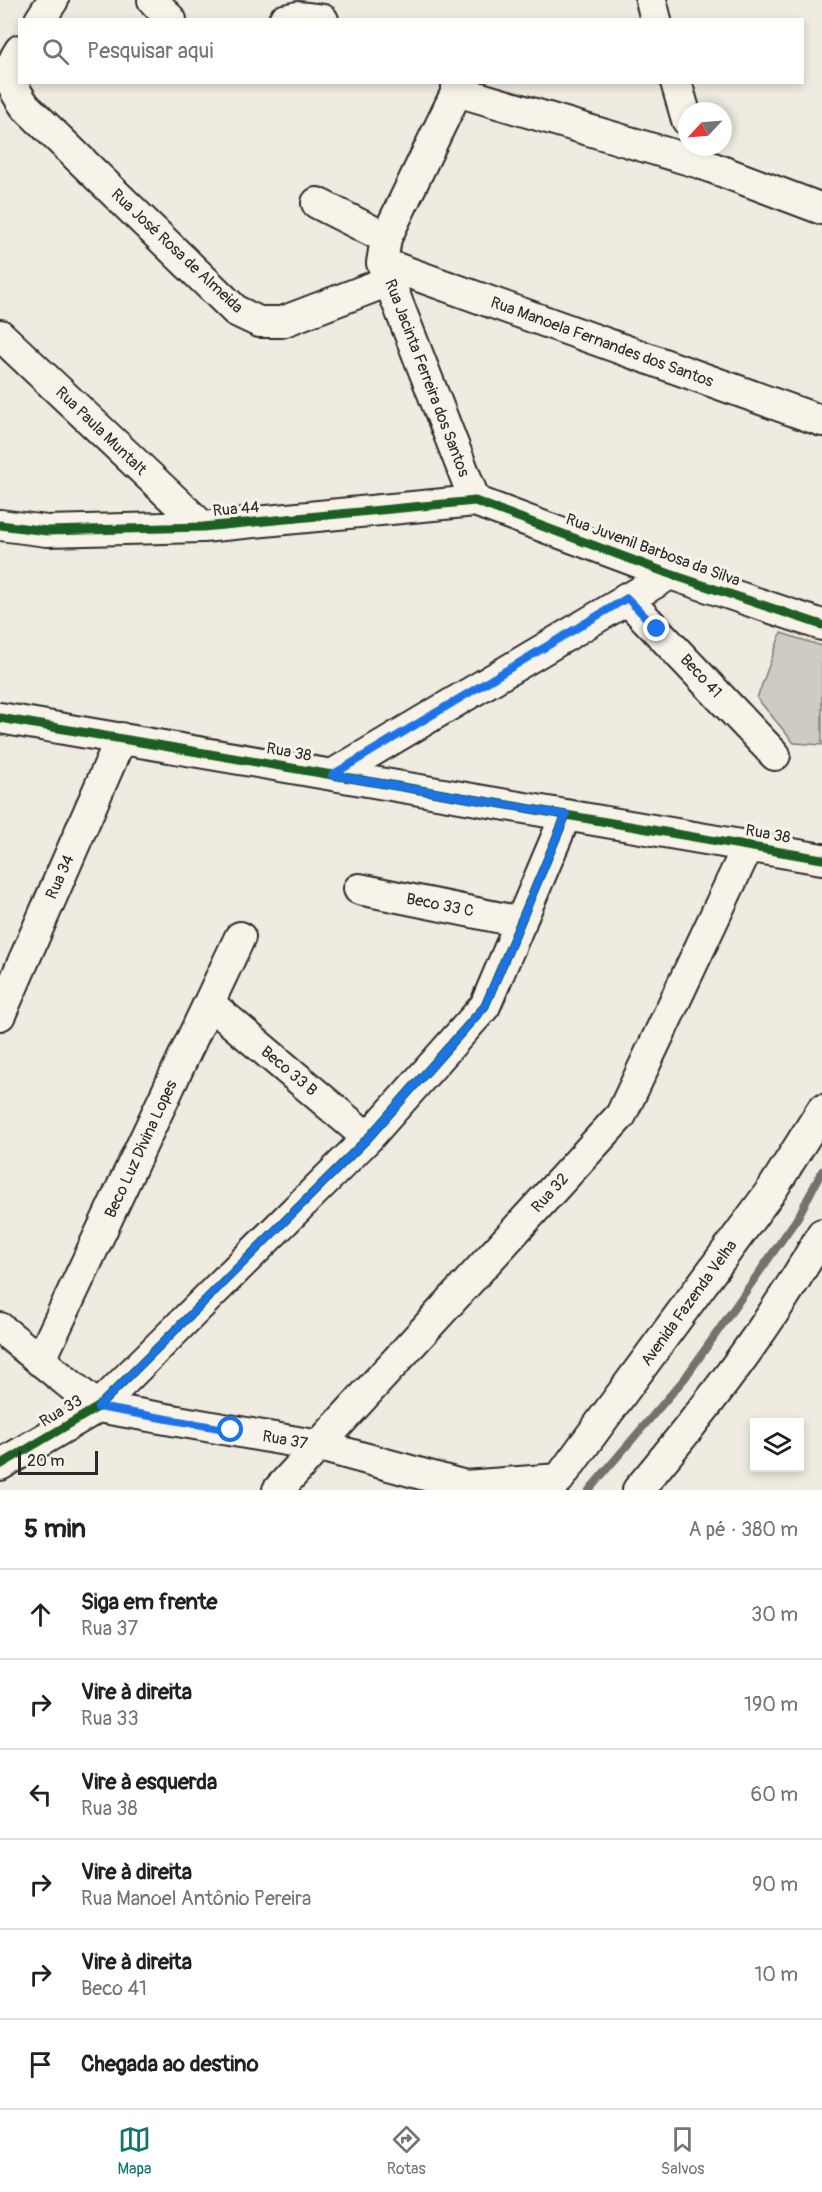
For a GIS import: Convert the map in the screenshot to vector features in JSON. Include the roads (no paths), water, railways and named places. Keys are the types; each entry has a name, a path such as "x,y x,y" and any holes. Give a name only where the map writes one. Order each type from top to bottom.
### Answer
{"street":[{"path":"41,18 53,0"},
{"path":"153,0 169,18"},
{"path":"651,0 656,18"},
{"name":"Rua José Rosa de Almeida","path":"18,53 11,62 11,85 25,106 236,311 259,322 282,322 386,261"},
{"path":"677,84 682,102"},
{"path":"386,261 457,87 678,149"},
{"path":"700,156 822,209"},
{"name":"Rua Manoela Fernandes dos Santos","path":"316,203 386,261 822,421"},
{"name":"Rua Jacinta Ferreira dos Santos","path":"386,261 475,501"},
{"name":"Rua Paula Muntalt","path":"0,335 202,527"},
{"name":"Rua 44","path":"0,525 47,531 202,527 475,501"},
{"name":"Rua Juvenil Barbosa da Silva","path":"475,501 670,574 822,624"},
{"path":"332,775 670,574"},
{"name":"Beco 41","path":"627,598 775,755"},
{"name":"Rua 38","path":"0,718 822,859"},
{"name":"Rua 34","path":"0,1015 121,738"},
{"name":"Rua 33","path":"0,1465 98,1407 368,1138 485,1006 566,815"},
{"name":"Rua 32","path":"278,1490 621,1115 748,846"},
{"name":"Beco 33 C","path":"359,889 521,921"},
{"name":"Beco Luz Divina Lopes","path":"40,1361 240,937"},
{"name":"Beco 33 B","path":"210,1004 368,1138"},
{"name":"Avenida Fazenda Velha","path":"553,1485 773,1188 822,1110"},
{"path":"638,1490 688,1430 729,1373 822,1234"},
{"name":"Rua 37","path":"0,1329 98,1407 320,1446 464,1488 553,1485"}],"waterway":[{"path":"589,1490 685,1378 798,1217 822,1171"}]}
